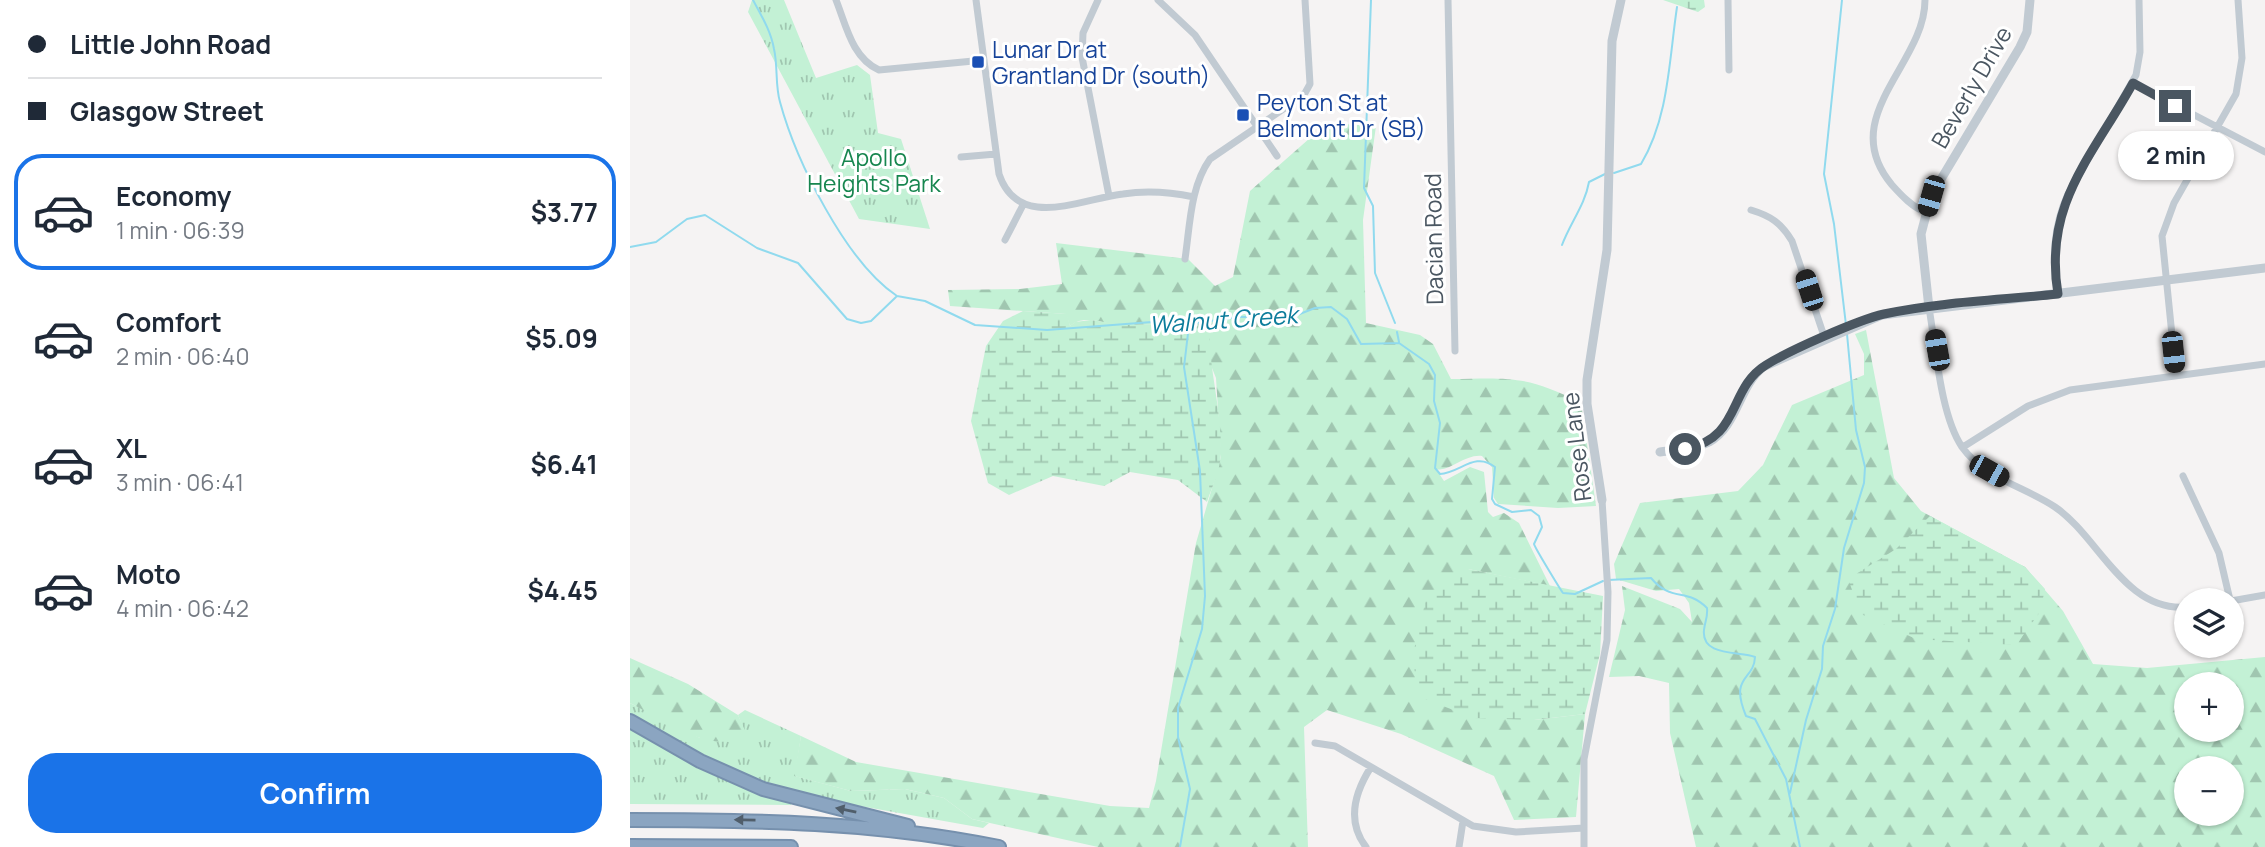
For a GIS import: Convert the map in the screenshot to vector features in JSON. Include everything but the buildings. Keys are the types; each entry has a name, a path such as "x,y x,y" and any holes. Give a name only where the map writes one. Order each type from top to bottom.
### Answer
{"highway":[{"path":"630,721 700,761 763,789 876,816 935,835"},
{"path":"630,820 768,820 935,835 999,847"},
{"path":"630,846 791,847"}],"street":[{"path":"836,0 856,51 865,62 879,70 984,60"},
{"path":"976,0 996,154 1003,187 1023,205 1042,209 1109,196 1170,192 1194,197"},
{"path":"1098,0 1083,33 1082,57 1109,196"},
{"path":"1158,0 1195,35 1277,156"},
{"path":"1185,259 1194,197 1203,170 1210,159 1305,93 1310,84 1305,0"},
{"name":"Dacian Road","path":"1448,0 1455,351"},
{"name":"Rose Lane","path":"1584,847 1584,759 1607,640 1608,592 1602,500 1587,404 1587,380 1607,250 1612,41 1621,0"},
{"path":"1728,0 1729,70"},
{"path":"1926,0 1923,22 1915,41 1879,103 1875,137 1877,155 1890,182 1912,204 1926,212"},
{"name":"Beverly Drive","path":"2030,0 2027,32 1931,196 1921,234 1929,308 1950,419 1963,447 1989,471 2066,516 2124,581 2139,593 2153,601 2174,605"},
{"path":"2058,294 2054,253 2059,215 2073,184 2133,83 2140,52 2139,0"},
{"path":"2176,375 2161,243 2165,225 2233,103 2241,77 2238,0"},
{"path":"2133,83 2265,152"},
{"path":"961,157 996,154"},
{"path":"1005,240 1023,205"},
{"path":"1752,210 1769,215 1783,226 1792,240 1825,338"},
{"path":"1660,452 1699,446 1713,439 1725,426 1749,381 1758,370 1882,315 2265,268"},
{"path":"1963,447 2012,414 2056,394 2100,384 2265,364"},
{"path":"2183,476 2219,553 2228,588"},
{"path":"2244,599 2265,595"},
{"path":"1315,743 1335,746 1463,821 1502,831 1584,828"},
{"path":"1366,847 1358,834 1354,813 1356,796 1371,767"},
{"path":"1459,847 1463,821"}],"green space":[{"name":"Apollo Heights Park","path":"752,0 784,0 816,78 857,65 870,75 878,133 901,139 930,229 859,219 748,12"},
{"path":"1663,0 1704,0 1705,7 1698,12"},
{"path":"1327,123 1376,126 1363,220 1366,323 1420,335 1433,344 1451,379 1518,380 1546,387 1581,403 1596,506 1558,508 1498,504 1494,498 1492,467 1482,456 1469,458 1441,470 1436,469 1444,481 1470,467 1484,472 1488,512 1493,517 1504,513 1519,523 1550,586 1468,569 1534,720 1585,714 1576,817 1514,820 1494,776 1401,734 1327,710 1304,727 1308,847 1098,847 972,819 944,798 905,789 851,791 794,776 801,736 856,762 1110,806 1149,808 1156,781 1196,543 1221,457 1216,378 1208,358 1209,323 1122,325 1084,320 1070,326 1066,314 950,306 948,290 1020,289 1062,284 1056,243 1188,259 1215,286 1233,277 1250,191"},
{"path":"1023,311 1067,314 1070,326 1075,322 1091,320 1123,325 1209,323 1221,454 1207,502 1178,480 1130,472 1104,486 1053,476 1009,495 988,483 971,421 986,346 1003,321"},
{"path":"1866,330 1894,478 1921,511 2025,567 2063,611 2093,664 2147,668 2265,657 2265,847 1696,847 1670,733 1669,683 1639,676 1609,677 1625,610 1622,586 1680,609 1692,622 1689,603 1679,589 1656,591 1616,579 1614,564 1640,503 1738,491 1763,465 1792,405 1864,375 1864,354 1855,334"},
{"path":"1930,516 2025,567 2045,589 2040,612 2016,645 1916,639 1861,614 1848,579 1896,549"},
{"path":"1468,569 1603,596 1600,654 1585,714 1534,720 1474,718 1417,696 1413,654 1427,595"},
{"path":"630,658 688,684 738,715 747,735 733,741 703,739 630,703"},
{"path":"630,703 700,738 746,735 738,715 745,710 801,736 795,776 851,791 905,789 944,798 972,819 989,823 983,828 793,794 723,768 630,716"},
{"path":"630,725 767,795 791,803 791,805 630,804"}],"waterway":[{"path":"753,0 771,36 780,102 811,180 825,208 859,260 897,296"},
{"path":"1371,0 1364,188 1373,206 1375,273 1395,323"},
{"path":"1842,0 1824,174 1834,224 1846,325"},
{"path":"1614,173 1641,164 1650,146 1663,108 1677,7"},
{"path":"1562,245 1589,182 1605,174"},
{"name":"Walnut Creek","path":"630,247 656,242 687,219 705,215 757,248 798,263 847,319 861,323 871,321 896,297"},
{"name":"Walnut Creek","path":"897,296 925,301 975,325 1047,330 1152,322 1190,324 1238,317 1292,317 1315,308 1331,307 1347,319 1361,344 1399,343 1429,364 1435,375 1434,401 1440,423 1435,468 1440,474 1481,461 1495,467 1492,499 1495,504 1512,512 1531,510 1539,516 1542,527 1534,544 1563,593 1575,594 1603,581"},
{"path":"1180,847 1190,789 1178,737 1178,708 1202,629 1205,596 1200,471 1184,367 1189,325"},
{"path":"1397,332 1399,342"},
{"path":"1790,793 1806,720 1822,669 1823,646 1835,609 1844,548 1864,483 1865,467 1856,430 1847,334"},
{"name":"Walnut Creek","path":"1608,580 1651,578 1672,593 1692,598 1707,608 1704,630 1709,645 1715,649 1755,657 1754,665 1741,686 1741,703 1746,716 1755,719 1786,779 1800,847"}],"place":[{"name":"Lunar Dr at Grantland Dr (south)","path":"978,62"},
{"name":"Peyton St at Belmont Dr (SB)","path":"1243,115"}],"route":[{"path":"1685,449 1704,444 1717,436 1749,381 1763,367 1867,320 1929,308 2058,294 2054,239 2059,215 2068,194 2133,83 2175,106"}]}
